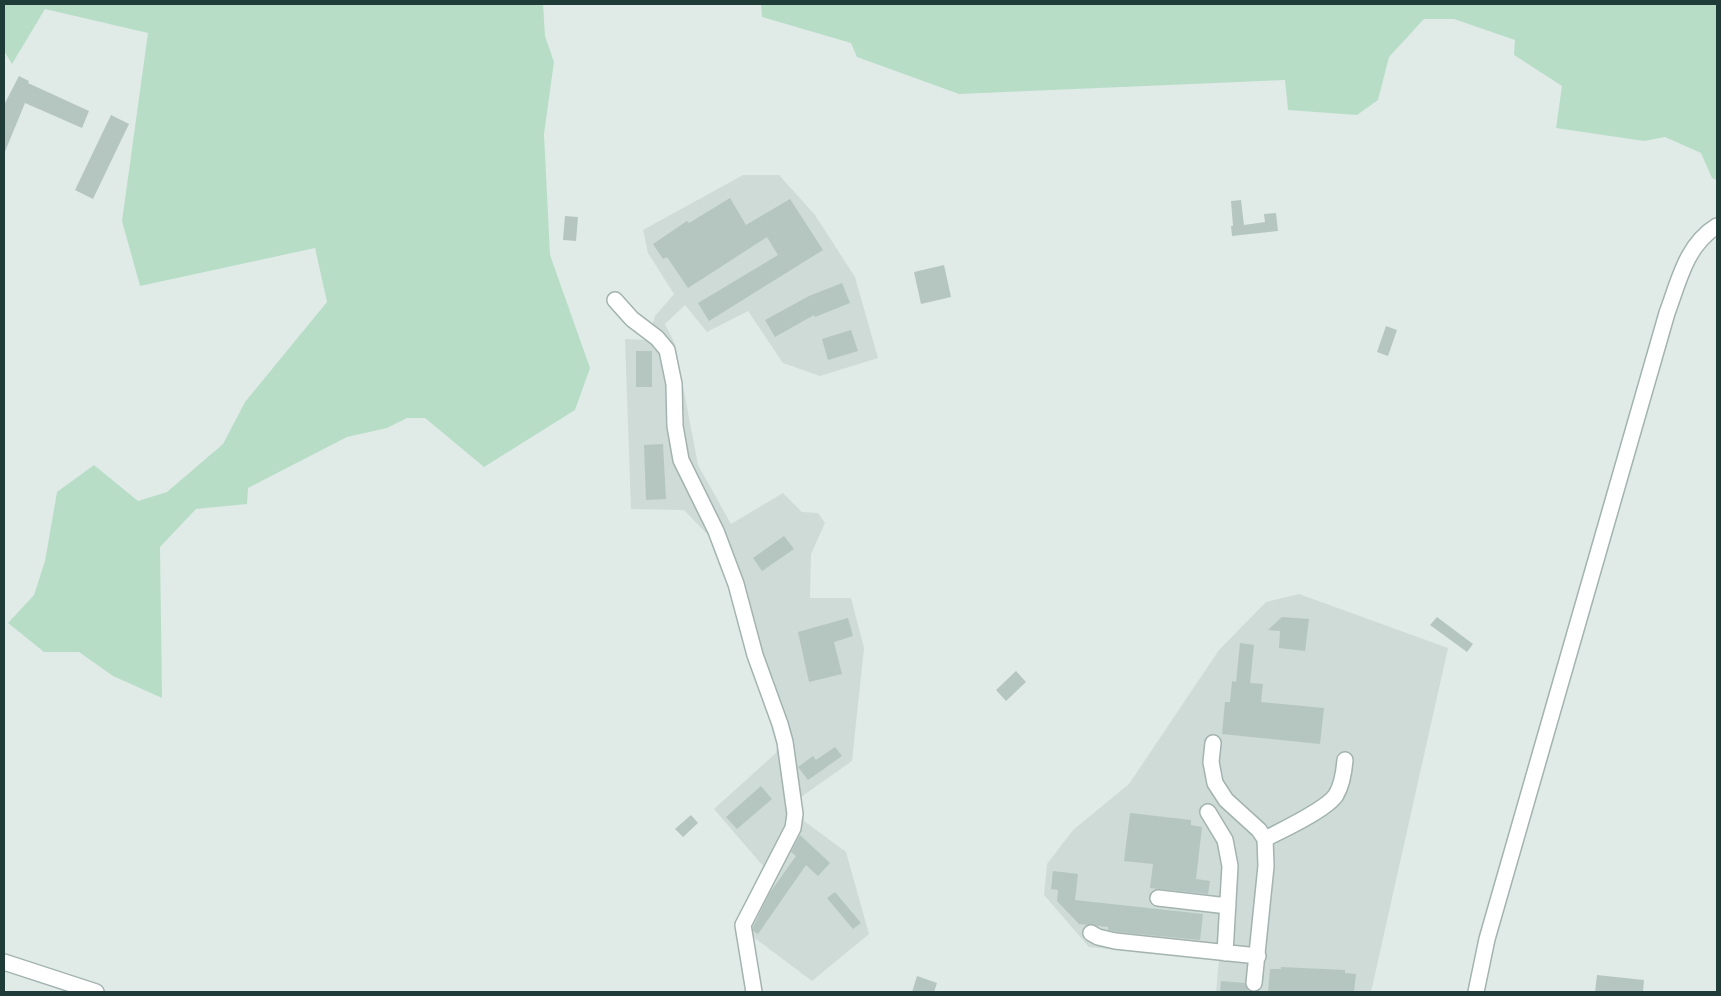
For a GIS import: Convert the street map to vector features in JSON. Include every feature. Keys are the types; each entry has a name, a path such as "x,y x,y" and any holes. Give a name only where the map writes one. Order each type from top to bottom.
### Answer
{"street":[{"path":"1476,992 1487,940 1668,313 1689,254 1707,232 1717,226"},
{"path":"615,300 632,319 657,338 667,350 674,384 675,426 681,460 716,531 736,584 754,655 785,742 795,814 793,828 743,925 754,992"},
{"path":"1213,743 1211,762 1215,783 1226,800 1259,830 1265,839 1266,866 1254,983"},
{"path":"1265,839 1313,813 1335,796 1343,776 1345,760"},
{"path":"1208,812 1225,840 1230,866 1225,953"},
{"path":"1158,898 1228,906"},
{"path":"1092,932 1098,938 1115,942 1258,956"},
{"path":"4,962 96,992"}],"shaded area":[{"path":"743,175 779,175 815,215 855,277 878,358 820,376 783,363 748,311 707,332 685,305 665,324 675,344 698,465 731,524 783,493 802,512 818,513 825,523 811,554 810,598 851,598 864,648 852,761 801,797 804,821 846,852 869,934 812,981 736,924 763,866 714,809 776,753 778,742 746,655 730,588 709,536 684,510 631,509 625,339 648,340 655,316 674,294 648,253 643,230"},
{"path":"1299,594 1448,648 1371,992 1216,992 1219,960 1089,947 1044,895 1047,864 1073,830 1129,784 1219,650 1266,602"}],"green space":[{"path":"4,4 543,4 545,36 554,62 544,134 550,255 590,368 575,410 484,467 425,418 407,418 387,428 347,437 248,488 247,504 196,509 160,547 162,698 113,676 79,652 44,652 8,623 34,595 45,561 57,492 94,465 138,501 167,492 223,444 245,402 327,302 315,248 140,286 122,221 148,33 45,9 12,64 4,51"},
{"path":"761,4 1717,4 1717,180 1712,178 1701,153 1665,137 1644,141 1556,128 1562,86 1514,55 1515,40 1454,19 1424,19 1389,57 1378,100 1357,115 1288,110 1285,80 959,94 857,57 851,43 762,17"}],"building":[{"path":"19,76 29,81 28,83 89,111 82,128 25,103 4,154 4,105"},
{"path":"111,115 129,124 93,199 75,190"},
{"path":"730,198 746,225 790,199 823,250 709,321 698,303 778,255 767,237 688,288 667,257 663,259 653,244 687,221 689,223"},
{"path":"1241,200 1244,225 1265,222 1264,214 1276,213 1278,231 1232,236 1231,201"},
{"path":"565,216 578,217 576,241 563,240"},
{"path":"944,265 951,297 921,304 914,272"},
{"path":"842,283 850,303 815,317 814,315 775,337 765,320 809,296"},
{"path":"1386,326 1397,330 1388,356 1377,352"},
{"path":"851,330 858,351 828,360 822,339"},
{"path":"636,351 652,351 652,387 636,387"},
{"path":"663,444 666,499 646,500 644,445"},
{"path":"784,536 794,549 762,571 753,558"},
{"path":"1282,617 1309,619 1305,651 1279,648 1280,631 1268,630"},
{"path":"1437,617 1473,644 1467,652 1430,625"},
{"path":"848,618 853,636 834,642 842,674 809,682 798,632"},
{"path":"1240,643 1254,645 1250,683 1263,684 1261,702 1324,708 1320,744 1222,734 1225,702 1230,702 1232,681 1236,682"},
{"path":"1016,671 1026,682 1006,701 996,690"},
{"path":"835,747 842,756 808,780 798,767 813,756 816,760"},
{"path":"761,786 772,799 737,829 726,817"},
{"path":"1130,813 1191,820 1191,825 1202,827 1196,879 1210,881 1208,894 1150,888 1153,864 1124,861"},
{"path":"691,815 698,823 683,837 675,829"},
{"path":"800,835 830,863 818,876 806,865 758,934 753,931 753,927 769,894 796,856 791,852"},
{"path":"1053,871 1078,874 1075,900 1203,914 1200,940 1117,932 1108,930 1108,927 1079,924 1057,901 1058,890 1051,889"},
{"path":"835,892 861,923 853,929 827,898"},
{"path":"1281,967 1345,970 1345,973 1356,974 1354,992 1268,992 1270,969 1281,969"},
{"path":"1597,975 1644,980 1643,992 1595,992"},
{"path":"917,976 937,983 934,992 912,992"},
{"path":"1221,981 1245,983 1248,990 1253,992 1220,992"}]}
